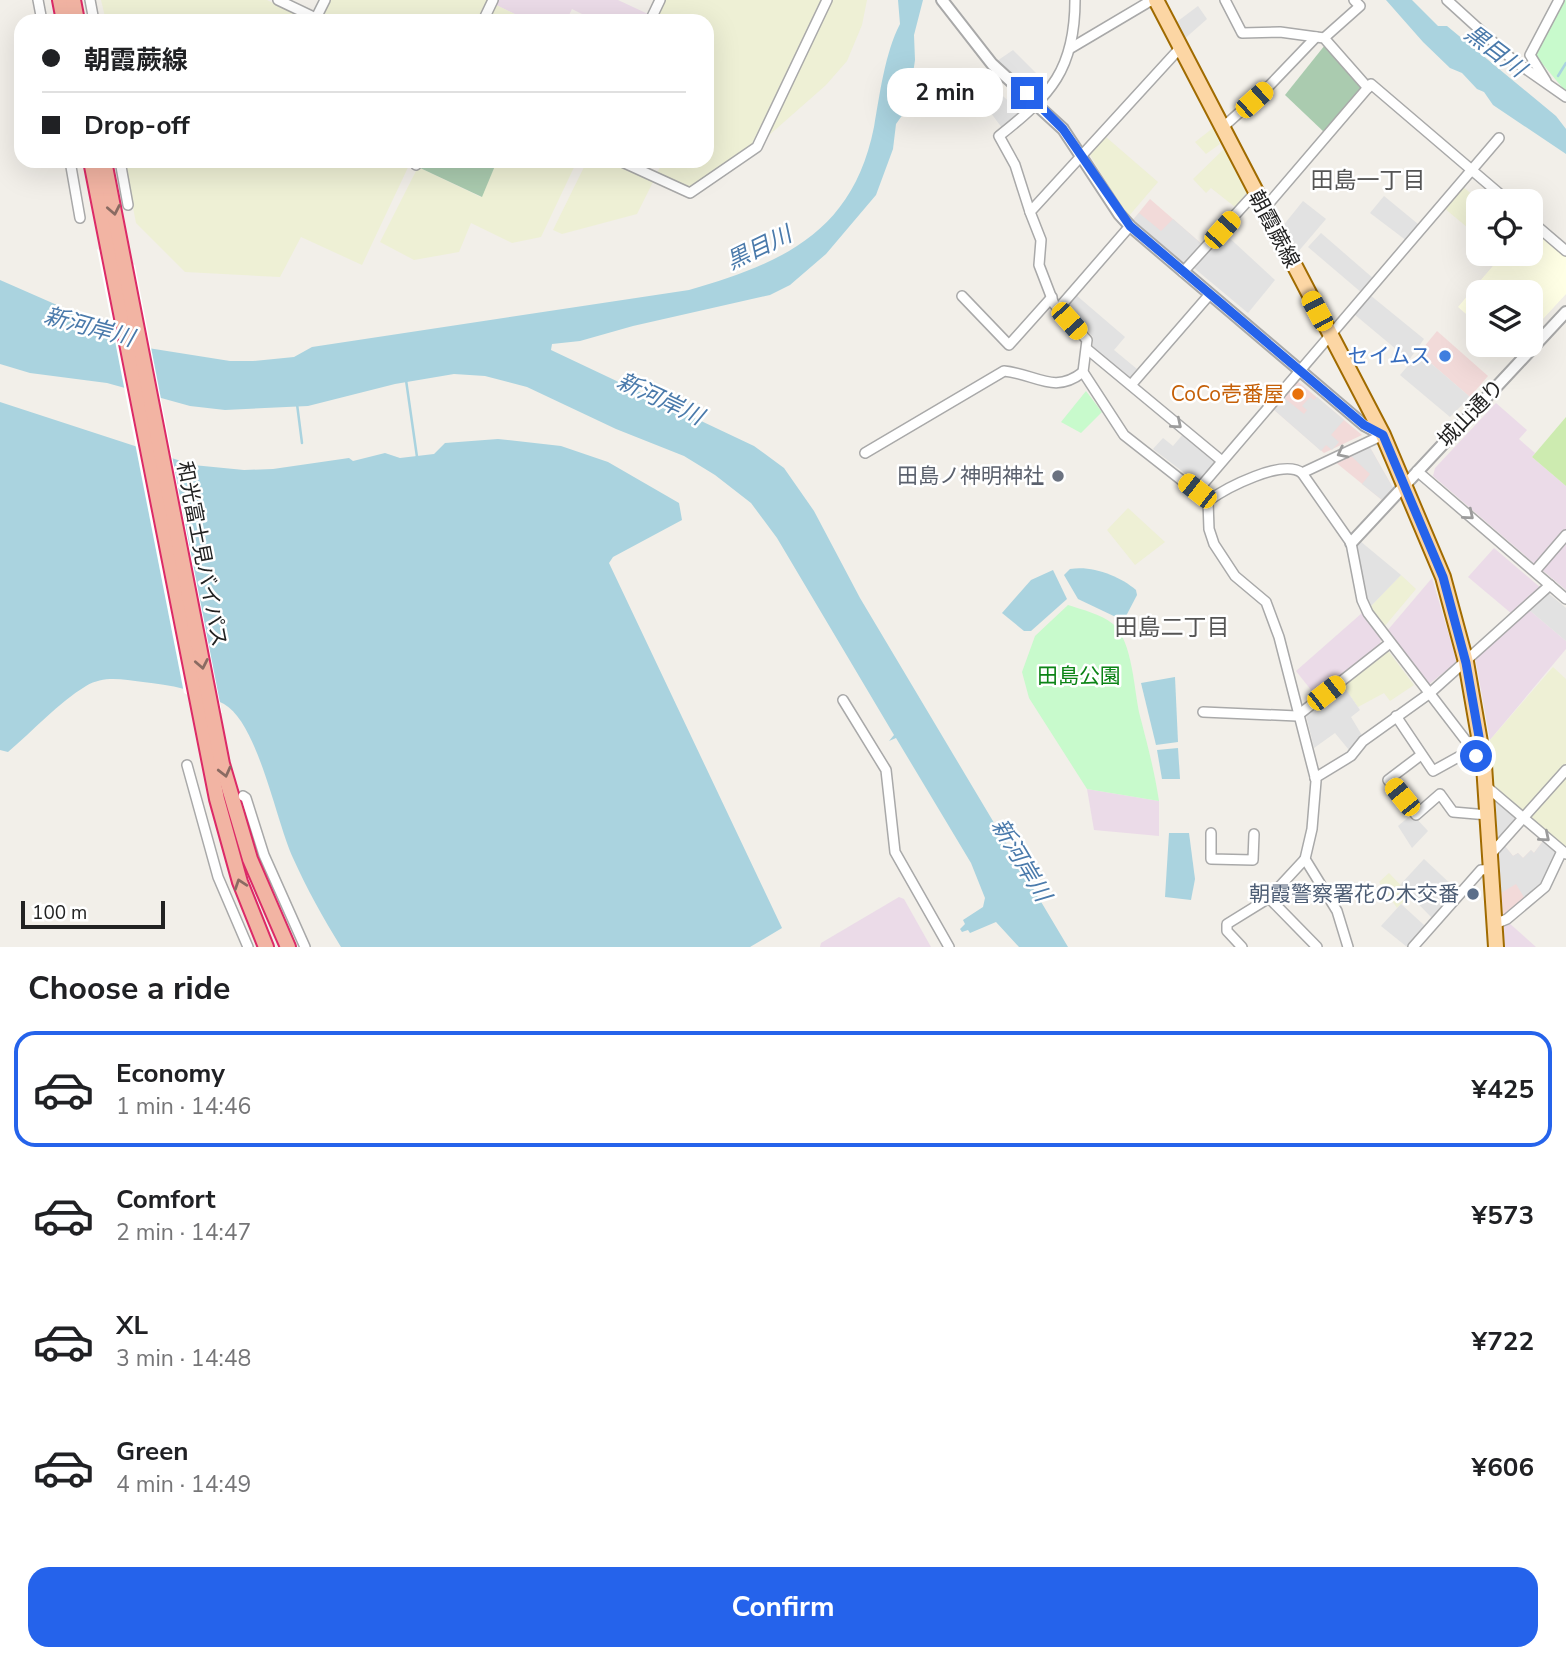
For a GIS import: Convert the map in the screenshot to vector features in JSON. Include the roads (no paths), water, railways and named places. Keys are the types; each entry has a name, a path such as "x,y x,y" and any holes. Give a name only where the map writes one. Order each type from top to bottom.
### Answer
{"highway":[{"name":"和光富士見バイパス","path":"93,168 116,257 210,706 245,846 288,947"},
{"name":"和光富士見バイパス","path":"105,168 116,257 196,699 229,848 244,896 266,947"}],"main road":[{"name":"朝霞蕨線","path":"1154,0 1383,435 1443,577 1466,663 1484,765 1496,947"}],"street":[{"path":"278,0 307,14"},
{"path":"635,168 690,193 758,147 827,0"},
{"path":"942,0 992,64 1039,104 1063,129 1130,226 1364,425 1383,435"},
{"path":"1075,0 1071,48 1061,75 1039,104 999,136 1015,165 1041,240 1039,265 1052,297 1058,309 1087,340 1083,372 1088,384 1124,435 1208,501 1209,529 1226,566 1258,593 1273,616 1315,778 1312,829 1305,859 1269,898 1227,924 1227,931 1242,947"},
{"path":"1071,48 1154,0"},
{"path":"1226,0 1242,33 1280,32 1320,37 1368,88"},
{"path":"1221,129 1320,37 1360,6 1354,0"},
{"path":"1447,0 1513,60 1566,97"},
{"path":"1548,84 1530,55 1559,0"},
{"path":"1030,212 1180,48"},
{"path":"1264,209 1371,84 1494,189"},
{"path":"1197,491 1499,138"},
{"path":"71,168 80,218"},
{"path":"121,168 128,205"},
{"path":"1184,272 1255,193"},
{"path":"1058,309 1130,226"},
{"path":"1543,231 1566,251"},
{"path":"1131,385 1210,294"},
{"path":"962,296 1009,345 1052,297"},
{"name":"城山通り","path":"1351,543 1566,312"},
{"path":"1087,349 1222,461"},
{"path":"865,453 1004,371 1019,372 1051,384 1070,382 1083,372"},
{"path":"1302,473 1383,435"},
{"path":"1208,501 1242,481 1266,473 1289,468 1302,473 1351,543 1362,600 1390,643 1484,765"},
{"path":"1417,471 1566,599"},
{"path":"1535,571 1566,535"},
{"path":"1315,778 1351,756 1363,741 1430,693 1550,585"},
{"path":"1203,712 1297,716 1390,643"},
{"path":"843,700 886,770 895,852 949,947"},
{"path":"1396,716 1433,771 1471,750"},
{"path":"1421,754 1388,780 1416,815 1440,794 1453,812 1488,815"},
{"path":"187,765 203,807 218,877 248,947"},
{"path":"1413,947 1491,861 1566,770"},
{"path":"1487,787 1564,853 1545,887 1507,919 1495,924"},
{"path":"243,796 246,798 279,892 305,947"},
{"path":"1211,833 1211,859 1253,860 1254,834"},
{"path":"1305,859 1326,890 1348,943 1358,947"},
{"path":"1269,898 1317,947"}],"water":[{"name":"新河岸川","path":"898,0 923,0 914,35 915,60 908,107 896,124 893,149 876,195 826,254 790,285 770,295 633,326 580,341 552,344 551,350 754,446 784,468 814,511 860,598 1068,947 1019,947 996,922 970,933 968,930 962,932 960,929 965,924 963,920 983,907 985,898 971,863 896,738 889,741 894,735 777,538 751,503 715,475 684,456 616,429 527,387 485,376 454,374 395,384 308,406 225,410 190,406 107,383 30,373 0,364 0,280 57,305 116,339 148,348 230,361 253,361 294,357 312,347 689,290 755,268 809,238 831,218 849,193 864,163 874,127 887,60 900,24"},
{"path":"1386,0 1412,0 1438,26 1447,26 1556,116 1566,129 1566,154 1493,105 1484,92 1477,89 1462,73 1450,68 1423,42"},
{"path":"0,402 193,465 244,470 273,469 349,458 353,461 385,453 400,458 434,454 445,443 498,439 561,446 608,462 679,503 682,520 613,557 609,563 782,928 750,947 341,947 293,858 265,774 247,731 224,704 205,695 174,687 121,679 100,680 86,686 66,701 8,752 0,750"},
{"path":"1070,569 1105,573 1136,590 1137,595 1125,618 1120,619 1078,599 1064,575"},
{"path":"1053,570 1067,599 1031,631 1024,631 1002,613 1031,580"},
{"path":"1175,677 1178,742 1156,745 1141,683"},
{"path":"1178,748 1180,779 1162,779 1157,750"},
{"path":"1169,833 1189,833 1195,879 1191,900 1165,897"}],"waterway":[{"path":"1558,76 1566,63"},
{"path":"406,380 417,457"},
{"path":"297,404 302,443"}],"place":[{"name":"セイムス","path":"1445,356"},
{"name":"CoCo壱番屋","path":"1298,394"},
{"name":"田島ノ神明神社","path":"1058,476"},
{"name":"朝霞警察署花の木交番","path":"1473,894"}],"district":[{"name":"田島一丁目","path":"1368,180"},
{"name":"田島二丁目","path":"1172,627"}],"water label":[{"name":"黒目川","path":"1495,51"},
{"name":"黒目川","path":"759,248"}],"park label":[{"name":"田島公園","path":"1079,676"}]}
